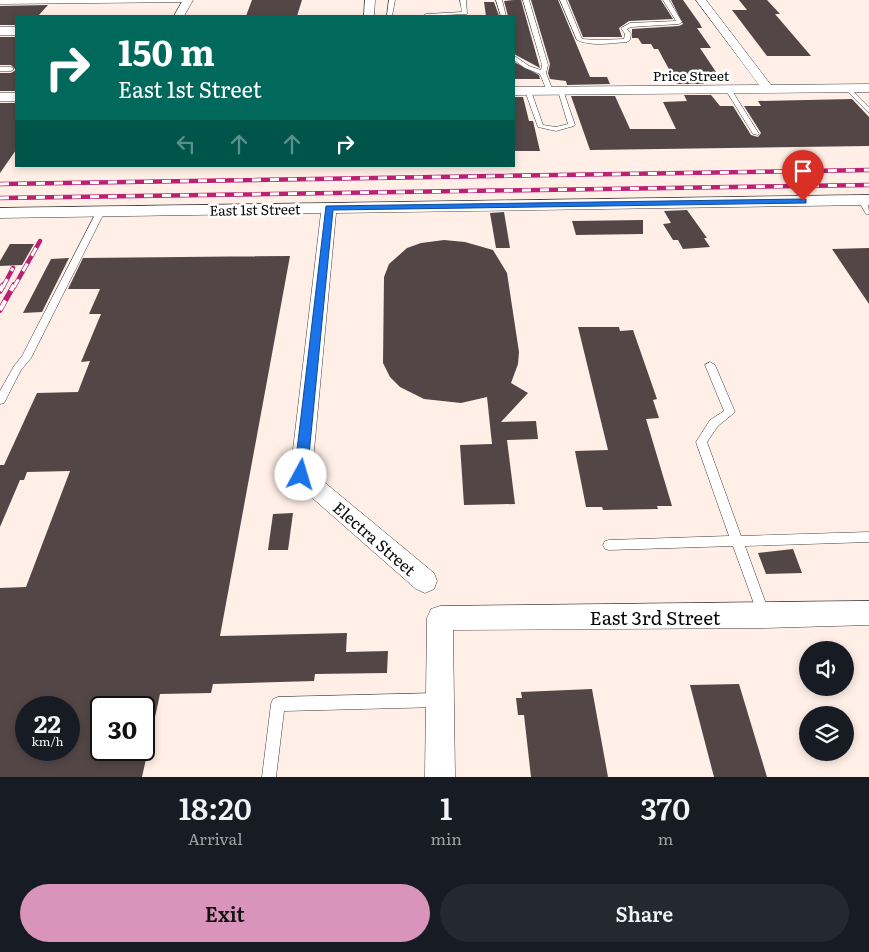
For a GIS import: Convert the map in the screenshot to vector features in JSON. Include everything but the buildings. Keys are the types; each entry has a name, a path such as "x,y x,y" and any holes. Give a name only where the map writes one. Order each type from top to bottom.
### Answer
{"street":[{"path":"180,15 188,0"},
{"path":"369,15 370,0"},
{"path":"701,0 768,89"},
{"path":"0,31 15,31"},
{"name":"Price Street","path":"515,91 869,88"},
{"path":"0,97 15,96"},
{"name":"East 1st Street","path":"0,212 867,204"},
{"name":"Electra Street","path":"329,208 301,475 425,581"},
{"name":"East 3rd Street","path":"440,700 440,618 764,616 869,613"},
{"path":"440,700 440,777"}],"lane":[{"path":"0,2 188,0"},
{"path":"390,15 392,0"},
{"path":"439,15 465,13 463,0"},
{"path":"500,0 504,15"},
{"path":"526,0 545,65 543,72"},
{"path":"563,0 580,40 598,42 627,40 628,34 624,28 630,24 679,22 666,0"},
{"path":"515,59 527,67 543,72 555,91 572,126 556,129 540,126 528,91"},
{"path":"0,69 11,69"},
{"path":"847,88 869,111"},
{"path":"728,90 756,134"},
{"path":"0,400 17,368 26,358 101,211"},
{"path":"710,365 730,412 714,423 701,442 764,616"},
{"path":"609,545 869,537"},
{"path":"270,777 278,704 440,700"}],"railway":[{"path":"0,184 869,170"},
{"path":"0,198 869,185"},
{"path":"14,287 40,241"},
{"path":"3,287 13,268"},
{"path":"0,291 3,285"},
{"path":"0,310 14,285"}],"route":[{"path":"301,475 329,208 803,201"}]}
